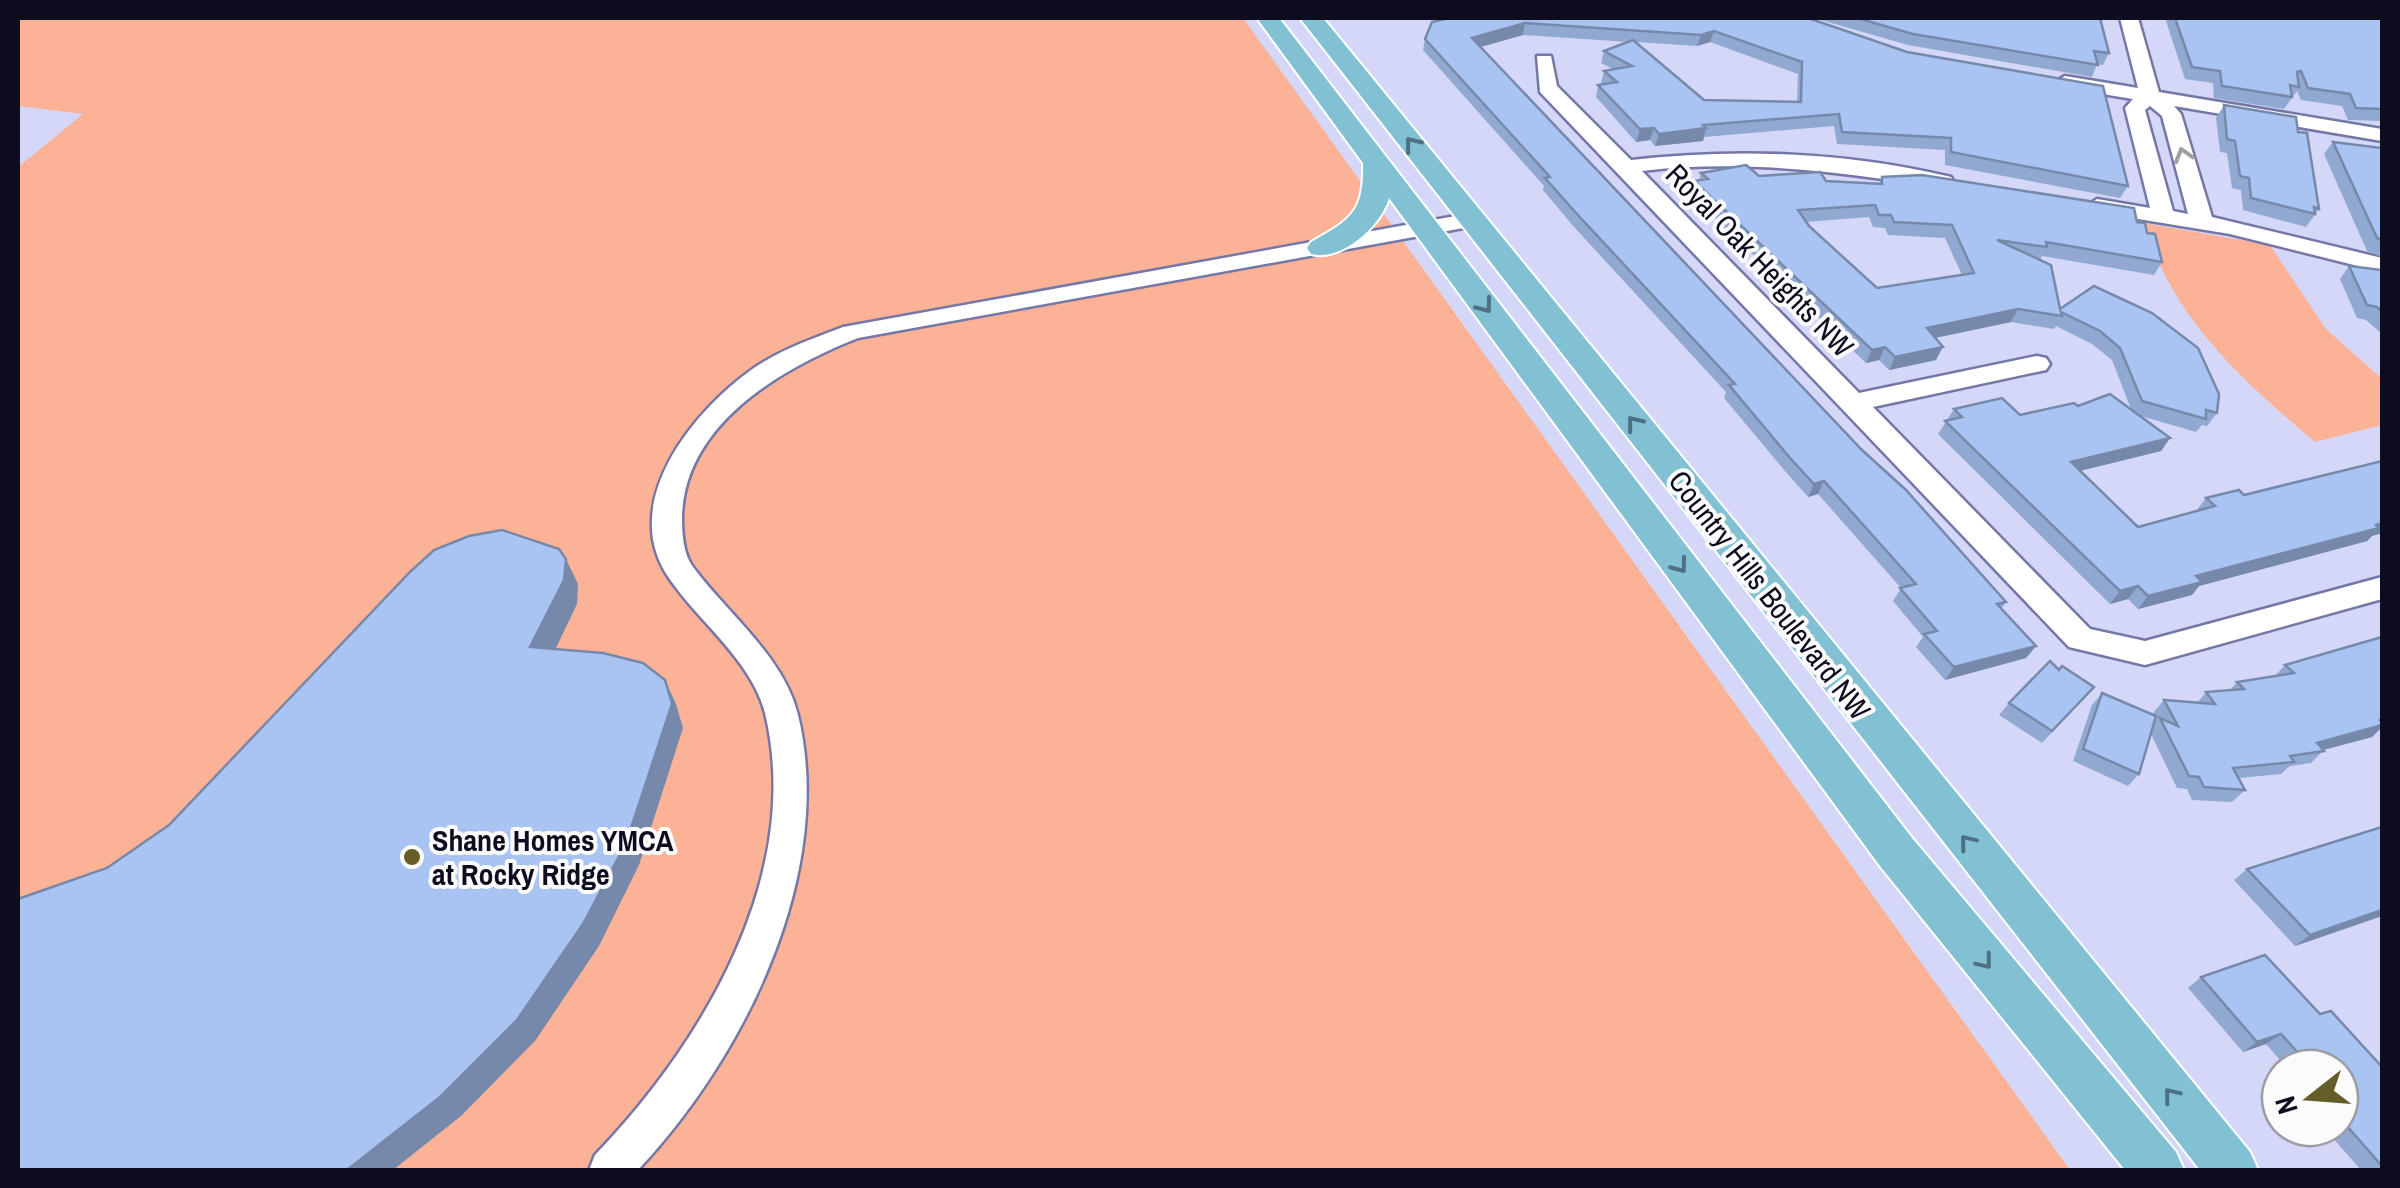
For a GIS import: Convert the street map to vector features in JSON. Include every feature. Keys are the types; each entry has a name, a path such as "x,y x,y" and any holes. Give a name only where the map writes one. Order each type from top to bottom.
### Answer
{"main road":[{"name":"Country Hills Boulevard NW","path":"1268,18 1896,852 2158,1170"},
{"name":"Country Hills Boulevard NW","path":"1312,18 2232,1170"},
{"path":"1320,248 1368,221 1378,194 1376,161"},
{"path":"2052,1045 2140,1170"}],"street":[{"path":"2129,18 2150,96 2171,114 2202,222"},
{"path":"1544,60 1547,88 1626,167"},
{"path":"2052,80 2382,136"},
{"path":"2150,96 2135,108 2164,216"},
{"name":"Royal Oak Heights NW","path":"1626,167 1688,158 1757,156 1971,187"},
{"name":"Royal Oak Heights NW","path":"1626,167 2080,638 2145,652 2382,588"},
{"path":"2076,203 2202,222 2382,265"},
{"path":"610,1170 697,1066 740,990 764,922 782,842 790,775 780,710 744,652 676,566 665,517 680,468 706,425 742,391 790,358 852,332 1472,220"},
{"path":"1853,404 2037,364"}],"shaded area":[{"path":"18,18 1243,18 2070,1170 18,1170 18,167 83,114 18,106"},
{"path":"2143,223 2270,245 2326,329 2382,379 2382,425 2315,442 2212,345 2173,290"}],"building":[{"path":"1449,18 1808,18 1907,52 2103,86 2128,186 1951,152 1951,138 1842,132 1839,114 1703,125 1706,128 1659,134 1654,128 1640,129 1598,85 1617,82 1604,71 1632,66 1604,51 1633,40 1704,100 1801,102 1802,62 1714,31 1701,35 1525,23 1472,38 1862,450 1906,490 2006,602 1997,604 2036,646 1954,667 1924,634 1937,631 1900,588 1916,584 1824,481 1814,484 1790,458 1729,385 1735,384 1577,214 1545,178 1550,177 1425,39 1432,22"},
{"path":"1857,18 2100,18 2109,53 2094,51 2098,65 1913,34"},
{"path":"2175,18 2382,18 2382,109 2356,108 2350,94 2308,88 2301,71 2297,72 2299,87 2290,85 2292,97 2222,86 2220,71 2192,67"},
{"path":"2224,105 2296,117 2298,132 2307,133 2319,209 2314,207 2315,214 2251,198 2249,178 2240,176 2235,141 2227,139"},
{"path":"2333,142 2382,148 2382,240 2377,238"},
{"path":"1746,165 1759,176 1820,172 1826,181 1882,184 1882,177 1922,175 2134,208 2137,222 2145,223 2147,233 2155,234 2162,262 2046,242 2047,247 1997,240 2051,265 2060,309 2094,286 2152,313 2198,348 2219,394 2217,413 2206,410 2206,419 2142,401 2120,348 2100,331 2061,312 2062,316 2018,309 1927,328 1943,347 1895,357 1885,347 1872,350 1694,181 1708,179 1701,173","holes":["1875,205 1879,215 1891,215 1894,222 1952,225 1974,273 1877,288 1809,226 1798,210"]},
{"path":"2349,266 2382,270 2382,312 2367,305"},
{"path":"2110,394 2170,438 2071,462 2138,527 2215,506 2206,498 2239,490 2244,495 2382,461 2382,523 2376,525 2379,528 2196,576 2202,582 2148,596 2138,586 2120,591 1945,421 1962,417 1954,409 2002,398 2020,415 2074,403 2078,406"},
{"name":"Shane Homes YMCA at Rocky Ridge","path":"502,530 559,549 566,559 564,580 530,647 603,653 643,663 665,680 672,704 626,843 583,924 517,1020 440,1097 347,1170 18,1170 18,899 107,868 169,825 434,550 469,536"},
{"path":"2382,637 2382,725 2317,743 2324,751 2290,756 2294,762 2233,768 2245,790 2204,787 2199,777 2189,776 2160,718 2178,726 2164,700 2215,704 2206,692 2244,689 2237,682 2294,673 2285,665"},
{"path":"2050,661 2059,670 2062,666 2094,687 2052,731 2009,703"},
{"path":"2102,693 2156,716 2139,774 2083,749"},
{"path":"2382,827 2382,910 2310,935 2247,869"},
{"path":"2265,955 2320,1014 2331,1011 2382,1067 2382,1166 2360,1141 2360,1048 2294,1048 2281,1034 2257,1042 2201,977"}],"place":[{"name":"Shane Homes YMCA at Rocky Ridge","path":"412,857"}]}
